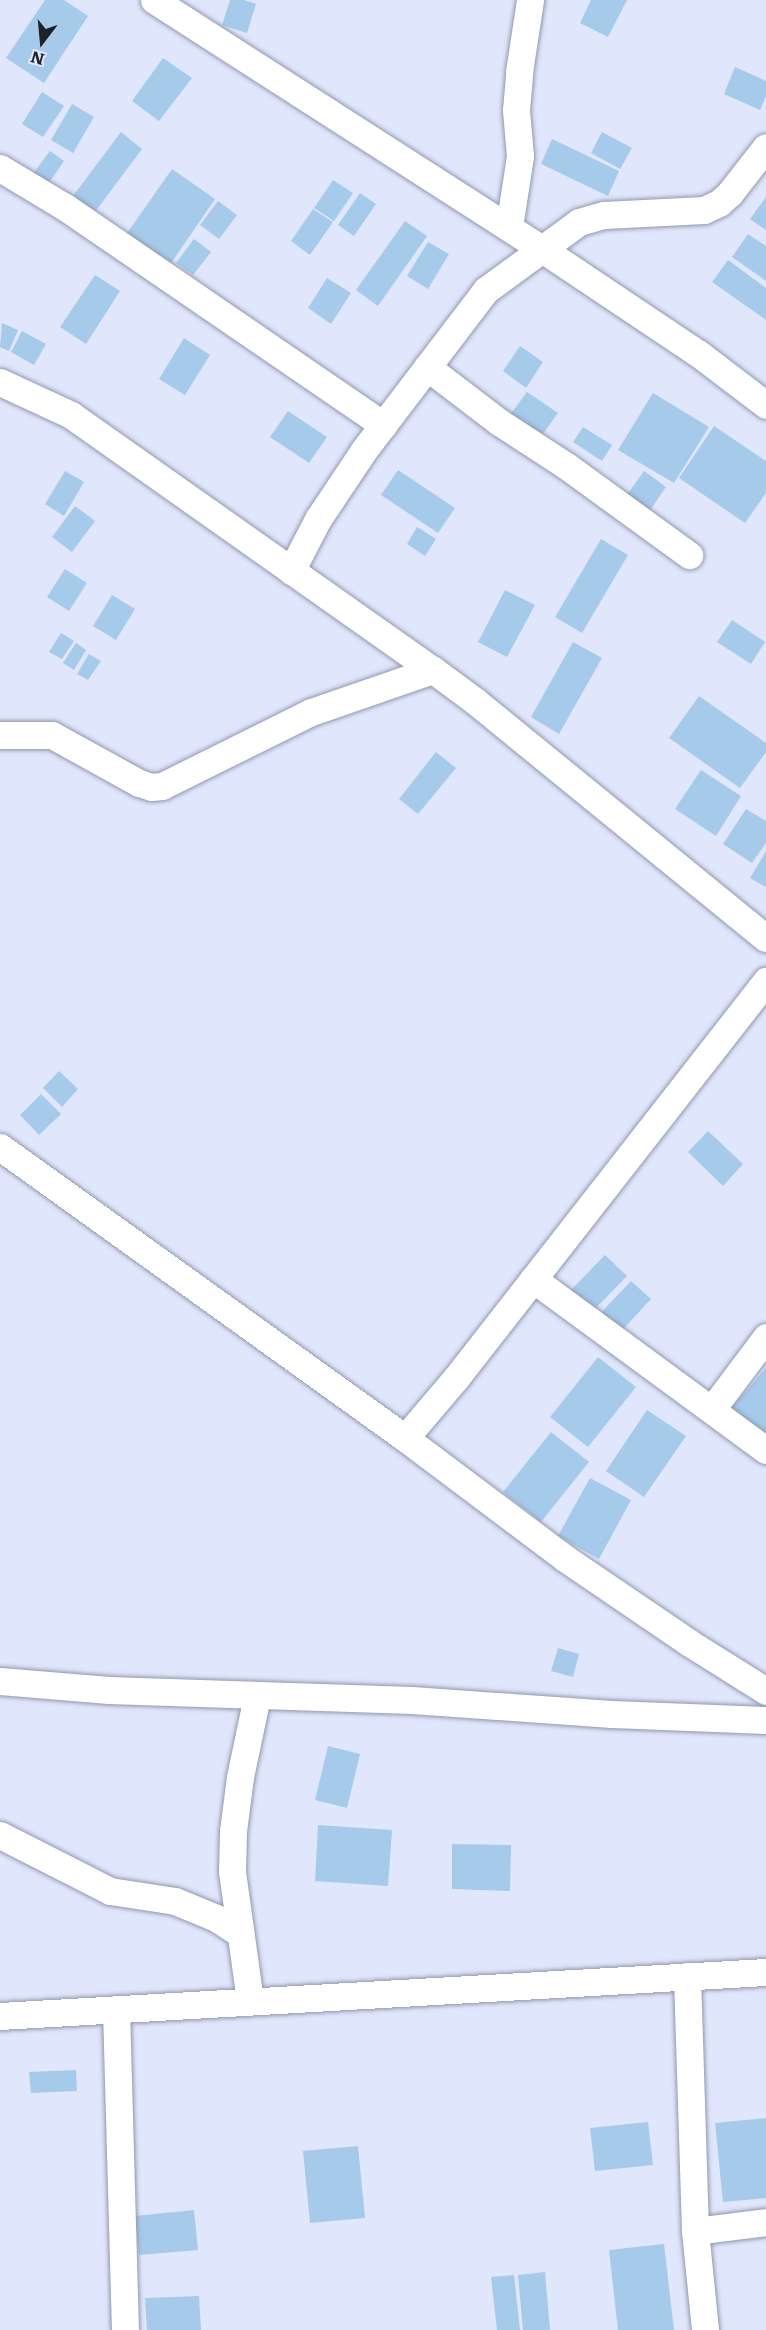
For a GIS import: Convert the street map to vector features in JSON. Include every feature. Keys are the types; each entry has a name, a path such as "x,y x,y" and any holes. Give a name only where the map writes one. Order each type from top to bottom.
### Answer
{"street":[{"path":"154,0 541,248 699,354 766,405"},
{"path":"509,227 520,156 516,110 519,72 530,0"},
{"path":"291,571 327,505 383,425 477,299 541,248 579,222 604,214 704,210 719,203 730,193 766,147"},
{"path":"0,168 59,203 383,425"},
{"path":"427,367 499,422 568,467 690,555"},
{"path":"0,382 71,415 433,670 766,938"},
{"path":"0,735 52,735 139,783 151,787 162,786 311,712 433,670"},
{"path":"405,1438 533,1279 766,981"},
{"path":"0,1147 405,1438 603,1584 766,1691"},
{"path":"533,1279 766,1450"},
{"path":"712,1409 766,1337"},
{"path":"0,1681 109,1690 412,1700 612,1714 766,1720"},
{"path":"250,2001 232,1872 233,1831 240,1777 257,1696"},
{"path":"0,1836 110,1891 175,1901 216,1918 239,1932"},
{"path":"0,2016 766,1972"},
{"path":"687,1976 695,2231 705,2330"},
{"path":"116,2009 125,2330"},
{"path":"695,2231 766,2222"}],"building":[{"path":"45,0 64,0 88,16 44,83 6,58"},
{"path":"230,0 244,0 256,4 247,33 222,25"},
{"path":"591,0 627,0 608,37 580,23"},
{"path":"163,58 192,78 159,121 132,101"},
{"path":"735,67 766,81 766,96 760,110 724,94"},
{"path":"42,92 64,106 43,137 22,124"},
{"path":"72,104 94,117 73,153 51,140"},
{"path":"121,132 142,149 89,220 67,204"},
{"path":"602,132 632,148 620,169 591,153"},
{"path":"552,139 619,171 608,196 541,164"},
{"path":"50,151 64,161 44,190 29,179"},
{"path":"172,169 215,199 167,269 123,239"},
{"path":"333,180 353,193 334,221 314,208"},
{"path":"360,193 376,204 354,236 338,225"},
{"path":"766,197 766,230 750,219"},
{"path":"218,201 237,215 219,239 200,225"},
{"path":"313,209 333,222 310,255 291,241"},
{"path":"405,221 427,236 378,306 356,290"},
{"path":"748,234 766,246 766,281 732,257"},
{"path":"194,239 211,252 193,275 176,263"},
{"path":"428,242 449,254 428,289 407,276"},
{"path":"728,260 766,288 766,320 712,282"},
{"path":"95,275 120,291 86,344 60,327"},
{"path":"327,278 351,293 331,324 308,308"},
{"path":"2,323 18,330 9,351 0,347"},
{"path":"22,331 46,344 34,365 11,352"},
{"path":"184,338 210,355 185,395 159,379"},
{"path":"520,346 543,362 526,388 503,371"},
{"path":"527,392 558,413 535,445 504,423"},
{"path":"653,393 709,427 674,483 618,450"},
{"path":"288,411 327,437 309,463 270,437"},
{"path":"714,426 766,461 766,493 745,523 679,478"},
{"path":"583,427 612,445 602,461 573,442"},
{"path":"398,470 455,508 438,533 381,495"},
{"path":"65,471 84,482 64,516 45,504"},
{"path":"644,471 666,487 644,519 621,503"},
{"path":"75,506 95,521 72,552 52,537"},
{"path":"417,527 436,539 425,556 407,544"},
{"path":"601,539 628,555 582,633 555,617"},
{"path":"65,569 87,583 69,611 47,597"},
{"path":"505,590 535,605 507,657 478,642"},
{"path":"112,595 135,609 116,640 93,626"},
{"path":"732,620 765,642 751,664 717,642"},
{"path":"61,633 74,641 62,659 49,652"},
{"path":"573,642 602,658 559,734 531,717"},
{"path":"76,643 86,650 74,670 63,663"},
{"path":"89,654 101,661 88,680 77,674"},
{"path":"699,696 766,743 766,752 740,788 669,738"},
{"path":"436,752 456,768 418,814 399,799"},
{"path":"701,770 741,796 716,836 675,809"},
{"path":"746,809 766,821 766,843 752,863 723,844"},
{"path":"766,851 766,887 750,878"},
{"path":"59,1071 78,1089 62,1107 43,1088"},
{"path":"41,1094 61,1114 39,1135 20,1115"},
{"path":"708,1131 743,1164 723,1186 688,1152"},
{"path":"605,1255 627,1276 591,1313 569,1292"},
{"path":"631,1281 651,1299 616,1337 596,1318"},
{"path":"598,1357 636,1387 588,1447 550,1417"},
{"path":"766,1368 766,1443 729,1411"},
{"path":"647,1410 686,1436 644,1497 606,1471"},
{"path":"551,1432 589,1462 541,1522 503,1492"},
{"path":"590,1478 631,1500 599,1559 558,1536"},
{"path":"558,1648 579,1654 573,1677 551,1671"},
{"path":"328,1746 360,1754 347,1808 315,1800"},
{"path":"318,1825 392,1830 388,1886 315,1881"},
{"path":"452,1844 511,1845 510,1891 452,1889"},
{"path":"76,2070 77,2091 31,2093 29,2072"},
{"path":"766,2118 766,2198 723,2202 715,2123"},
{"path":"648,2122 653,2165 595,2171 590,2128"},
{"path":"358,2146 365,2218 310,2223 303,2151"},
{"path":"194,2210 198,2250 139,2255 135,2216"},
{"path":"664,2244 674,2330 618,2330 609,2250"},
{"path":"545,2272 550,2330 523,2330 518,2275"},
{"path":"514,2275 520,2330 497,2330 491,2277"},
{"path":"199,2296 201,2330 147,2330 145,2298"}]}
